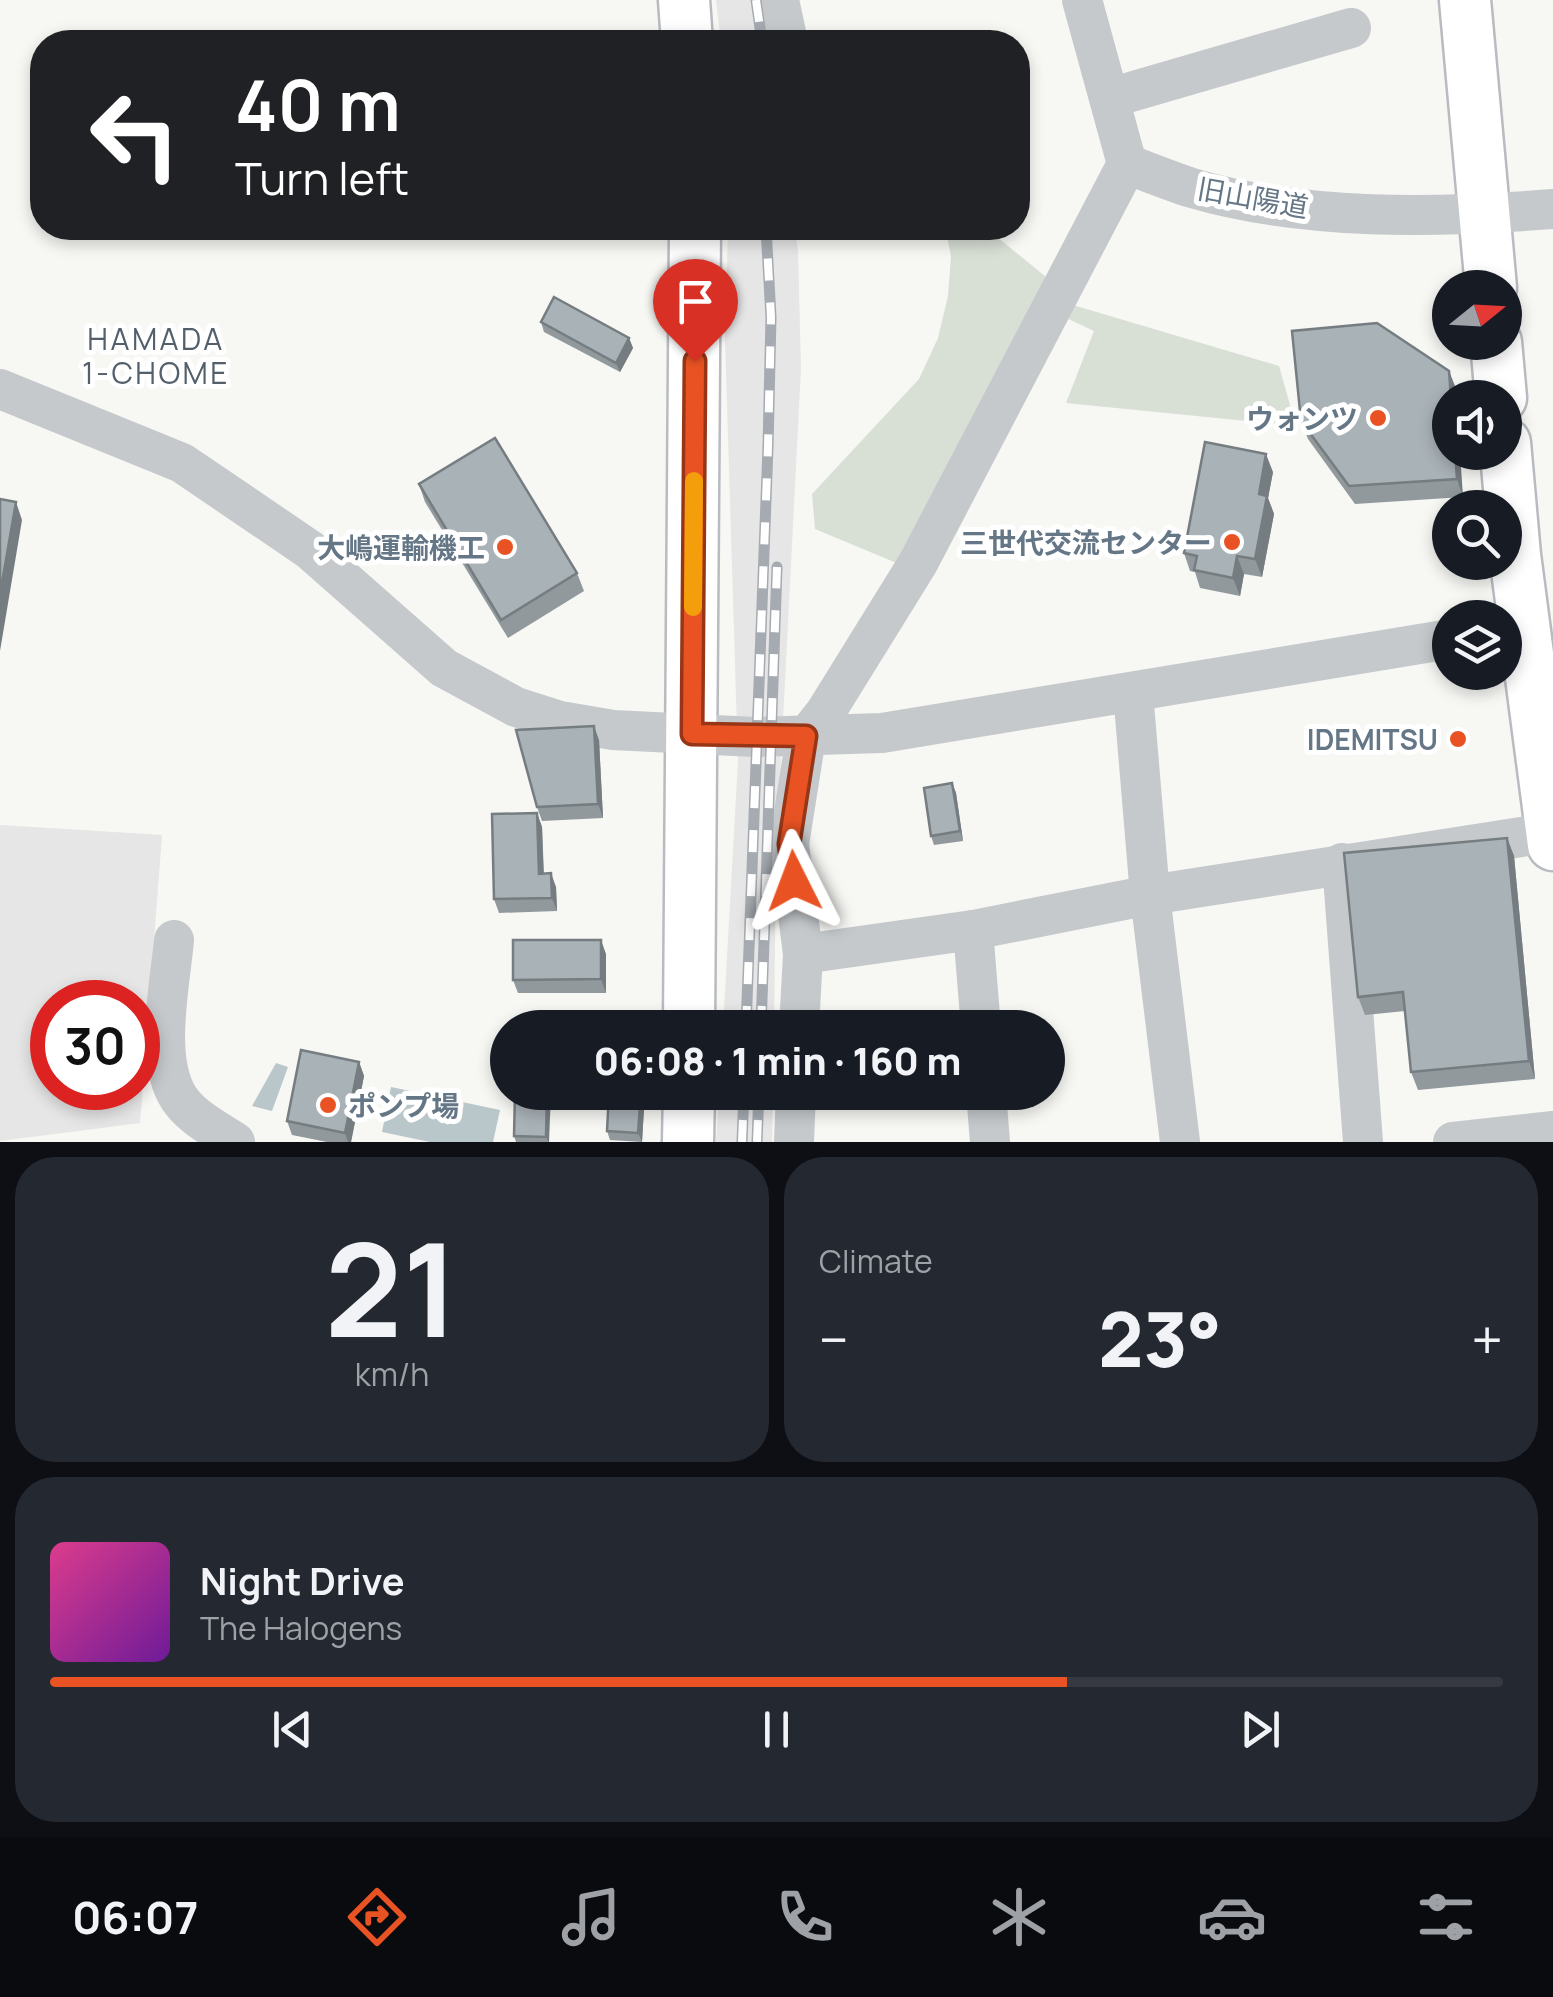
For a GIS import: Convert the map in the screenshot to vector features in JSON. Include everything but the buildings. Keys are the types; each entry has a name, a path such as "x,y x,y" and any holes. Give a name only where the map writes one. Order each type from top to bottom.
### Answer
{"main road":[{"path":"684,0 686,30"},
{"path":"1465,0 1490,270"},
{"path":"689,1010 695,240"},
{"path":"1508,470 1553,845"},
{"path":"688,1142 689,1110"}],"street":[{"path":"779,0 785,30"},
{"path":"801,1010 803,954 789,844 806,736 825,713 918,563 1126,164 1082,0"},
{"path":"1110,98 1351,28"},
{"name":"旧山陽道","path":"1126,164 1193,188 1267,204 1412,217 1553,209"},
{"path":"0,388 182,463 310,550 444,668 516,706 560,721 613,730 692,734 882,734 1432,642"},
{"path":"1133,692 1150,895 1180,1142"},
{"path":"803,954 973,930 1150,895 1552,832"},
{"path":"1342,863 1363,1142"},
{"path":"973,930 980,1010"},
{"path":"174,940 164,1054 176,1094 197,1117 236,1142"},
{"path":"794,1142 795,1110"},
{"path":"987,1110 990,1142"},
{"path":"1453,1142 1553,1131"}],"shaded area":[{"path":"716,0 764,0 769,30 720,30"},
{"path":"728,240 796,240 801,368 776,857 774,1010 724,1010 738,761 725,339"},
{"path":"948,240 1001,240 1046,277 899,564 815,529 812,494 919,379 938,338 948,296 951,256"},
{"path":"1066,303 1279,366 1296,426 1066,403 1094,331 1060,315"},
{"path":"0,825 162,835 151,980 30,980 30,1110 141,1110 140,1123 0,1141"},
{"path":"276,1063 288,1067 272,1111 252,1106"},
{"path":"391,1087 500,1110 493,1142 430,1142 382,1132"},
{"path":"718,1110 773,1110 772,1142 716,1142"}],"railway":[{"path":"756,0 760,30"},
{"path":"747,1010 768,447 771,317 767,240"},
{"path":"762,1010 777,567"},
{"path":"742,1142 743,1110"},
{"path":"757,1142 758,1110"}],"slow traffic":[{"path":"693,607 694,481"}],"place":[{"name":"ウォンツ","path":"1378,418"},
{"name":"三世代交流センター","path":"1232,542"},
{"name":"大嶋運輸機工","path":"505,547"},
{"name":"IDEMITSU","path":"1458,739"},
{"name":"ポンプ場","path":"328,1105"}],"district":[{"name":"HAMADA 1-CHOME","path":"156,355"}],"route":[{"path":"695,361 692,734 806,736 789,844 794,881"}]}
